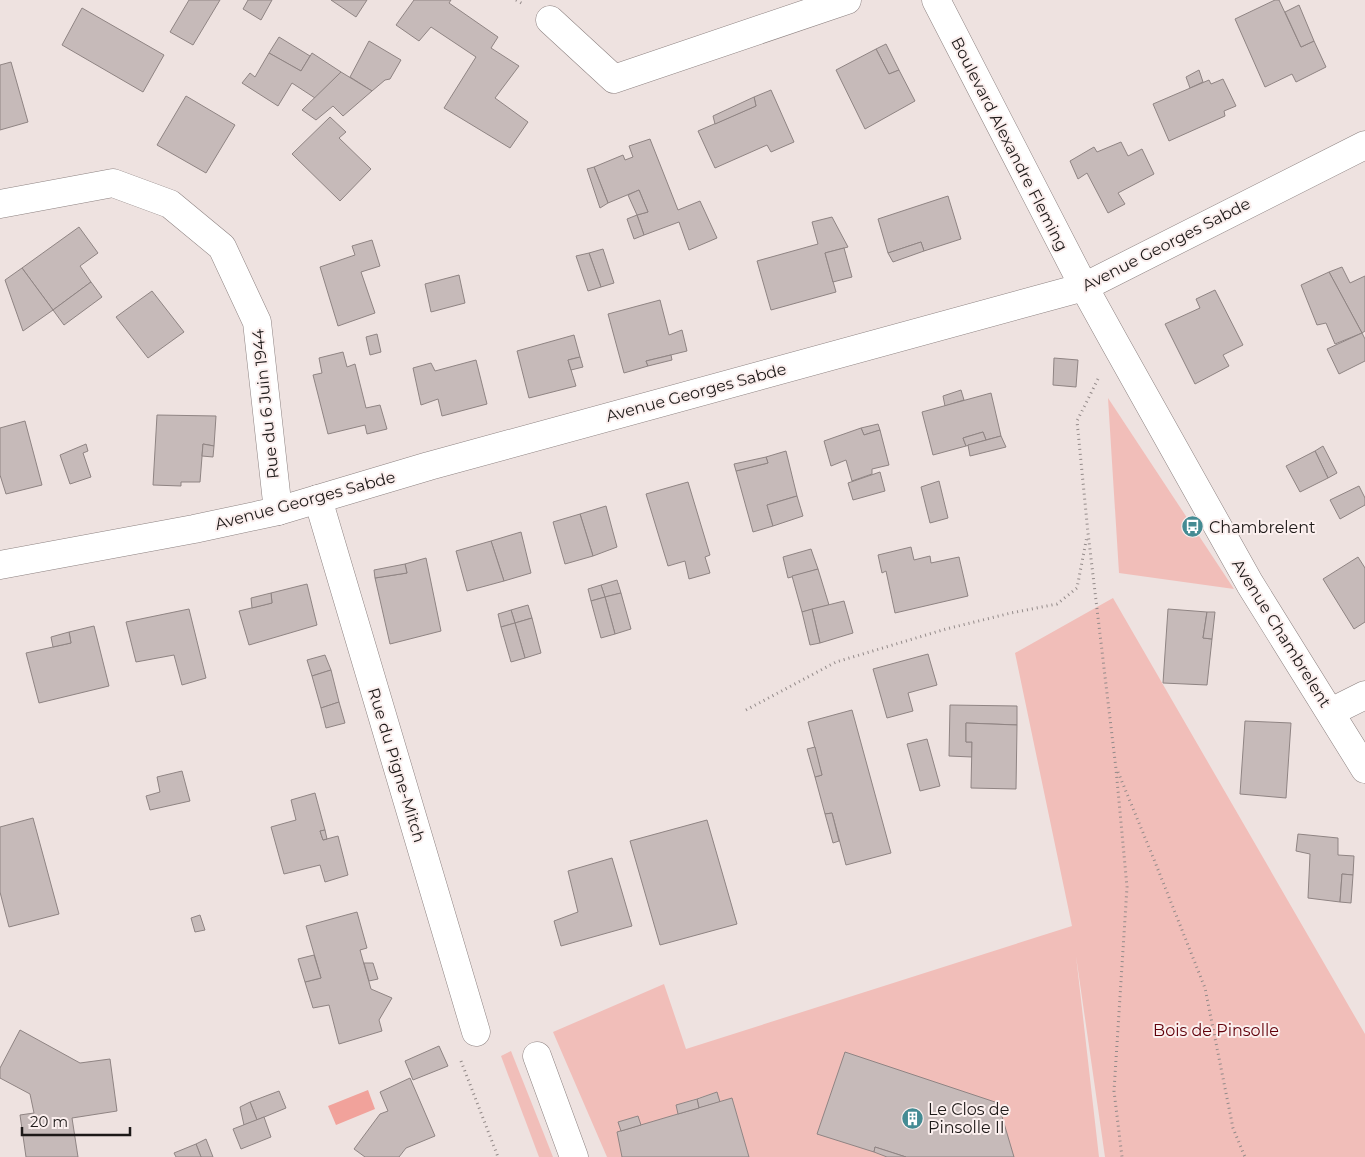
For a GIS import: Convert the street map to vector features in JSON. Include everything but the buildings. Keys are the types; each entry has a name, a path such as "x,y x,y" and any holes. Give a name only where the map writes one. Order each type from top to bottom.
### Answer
{"street":[{"path":"550,20 614,79 846,0"},
{"name":"Boulevard Alexandre Fleming","path":"936,0 1084,287"},
{"name":"Avenue Georges Sabde","path":"0,565 185,531 278,511 487,450 1084,287 1365,145"},
{"name":"Rue du 6 Juin 1944","path":"0,204 113,183 170,204 222,247 257,322 278,511"},
{"name":"Avenue Chambrelent","path":"1084,287 1250,584 1365,769"},
{"name":"Rue du Pigne-Mitch","path":"318,499 476,1032"},
{"path":"1331,712 1365,695"},
{"path":"537,1056 574,1157"}],"path":[{"path":"1115,343 1077,421 1088,533 1116,769 1127,887 1114,1091 1122,1157"},
{"path":"746,710 836,662 946,629 1057,604 1077,588 1088,533"},
{"path":"1116,769 1205,988 1233,1128 1245,1157"},
{"path":"476,1032 461,1062 498,1157"}],"green space":[{"path":"1108,398 1234,589 1119,573"},
{"name":"Bois de Pinsolle","path":"1113,598 1365,1034 1365,1157 1105,1157 1076,956 1099,1157 749,1157 732,1098 720,1102 717,1092 676,1105 678,1114 641,1125 638,1116 618,1122 621,1131 622,1157 607,1157 553,1032 664,984 686,1049 1072,926 1015,653"},
{"path":"511,1051 553,1157 539,1157 501,1056"}],"shaded area":[{"path":"368,1090 375,1109 336,1125 328,1106"}],"place":[{"name":"Chambrelent","path":"1193,527"},
{"name":"Le Clos de Pinsolle II","path":"912,1118"}]}
